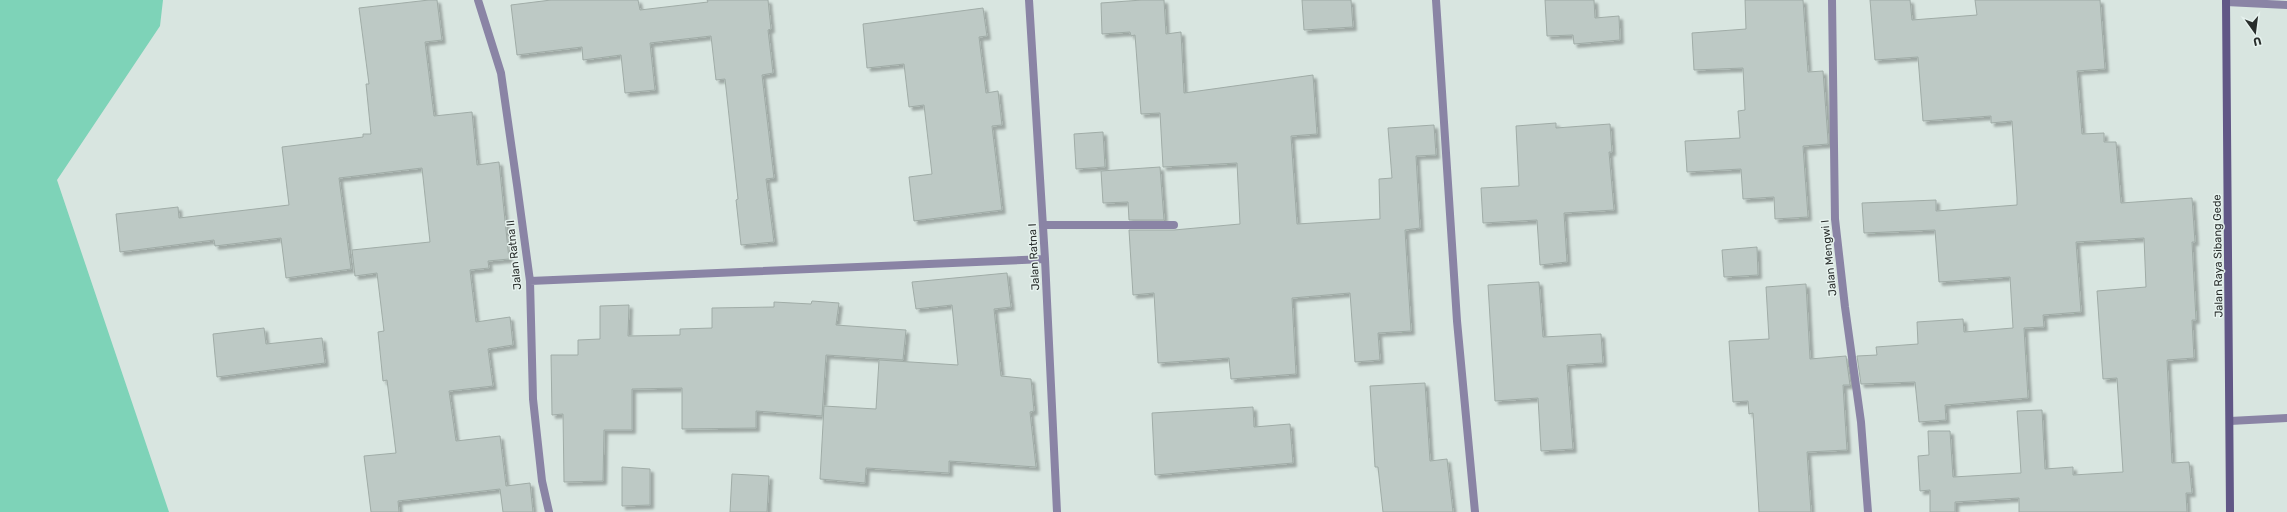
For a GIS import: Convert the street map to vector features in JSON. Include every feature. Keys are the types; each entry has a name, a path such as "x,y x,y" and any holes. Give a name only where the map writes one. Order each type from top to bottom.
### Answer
{"main road":[{"name":"Jalan Raya Sibang Gede","path":"2226,1 2230,512"}],"street":[{"name":"Jalan Ratna II","path":"478,0 501,73 530,281 533,399 542,481 549,512"},
{"name":"Jalan Ratna I","path":"1029,0 1046,259 1057,512"},
{"path":"1436,0 1456,313 1475,512"},
{"name":"Jalan Mengwi I","path":"1832,0 1835,219 1860,422 1868,512"},
{"path":"2226,1 2287,5"},
{"path":"1043,225 1174,225"},
{"path":"530,281 1046,259"},
{"path":"2230,421 2287,418"}],"green space":[{"path":"0,0 163,0 160,26 57,180 169,512 0,512"}],"building":[{"path":"437,0 442,40 425,42 434,116 472,112 477,165 499,162 509,259 488,261 489,268 470,270 476,322 510,317 513,345 488,349 493,386 449,391 456,441 500,436 506,486 530,483 533,512 503,512 500,489 398,501 399,512 371,512 364,456 396,453 387,380 383,381 378,332 384,331 377,273 355,276 352,250 430,242 422,168 339,178 351,269 286,278 281,238 215,246 214,240 120,252 116,214 178,207 179,218 289,205 282,147 363,137 363,134 371,134 366,84 369,84 359,8"},
{"path":"551,0 638,0 640,10 708,2 707,0 768,0 771,29 768,30 773,73 762,75 774,178 766,179 774,242 741,245 736,200 738,199 725,79 716,80 711,36 650,43 655,90 625,93 621,55 583,60 582,47 517,55 511,5"},
{"path":"1164,0 1166,34 1181,32 1184,93 1313,75 1317,134 1291,136 1297,224 1380,219 1379,179 1392,178 1388,128 1434,125 1436,155 1416,156 1420,228 1405,230 1411,331 1378,333 1380,360 1355,362 1350,293 1292,298 1296,374 1231,379 1229,358 1158,363 1154,293 1133,295 1129,230 1174,230 1240,224 1237,163 1163,167 1160,113 1141,114 1135,35 1131,36 1130,32 1102,34 1101,3"},
{"path":"1302,0 1351,0 1353,27 1304,30"},
{"path":"1545,0 1594,0 1595,18 1619,16 1620,40 1574,44 1573,35 1547,36"},
{"path":"1745,0 1803,0 1808,72 1823,71 1828,140 1828,144 1803,146 1808,217 1775,219 1774,197 1743,199 1741,169 1687,172 1685,141 1740,138 1738,111 1745,110 1743,68 1694,70 1692,33 1746,29"},
{"path":"1870,0 1910,0 1912,20 1977,15 1975,0 2100,0 2105,69 2077,71 2082,134 2104,133 2104,142 2116,142 2121,203 2192,198 2195,242 2192,242 2196,320 2192,320 2194,358 2167,360 2172,463 2189,462 2192,493 2186,493 2187,512 2019,512 2019,498 1955,502 1955,512 1930,512 1930,490 1920,491 1918,456 1929,455 1928,431 1950,431 1953,477 2021,473 2017,411 2042,410 2045,469 2073,467 2073,475 2123,472 2117,378 2103,379 2097,291 2146,287 2144,238 2076,242 2081,312 2043,315 2044,327 2024,328 2028,398 1945,405 1946,420 1919,422 1915,382 1861,384 1857,356 1877,355 1876,347 1918,344 1917,322 1963,319 1964,332 2013,328 2010,277 1939,282 1935,230 1864,233 1862,203 1936,200 1936,211 2017,205 2012,121 1991,123 1991,116 1923,121 1918,57 1875,60"},
{"path":"983,8 987,36 979,37 986,93 998,91 1002,125 992,126 1002,210 914,221 909,177 932,174 924,105 909,107 904,64 867,68 863,24"},
{"path":"1556,123 1556,128 1610,124 1612,152 1609,152 1614,210 1564,213 1567,262 1540,265 1537,220 1483,223 1481,188 1519,186 1516,126"},
{"path":"1103,132 1105,167 1076,169 1074,134"},
{"path":"1160,167 1164,220 1129,220 1128,202 1103,203 1101,171"},
{"path":"1757,247 1758,275 1724,277 1722,250"},
{"path":"1007,273 1011,307 994,309 1001,376 1031,379 1034,411 1030,412 1036,467 949,461 949,473 866,468 865,483 820,479 824,406 876,409 879,360 958,365 952,305 916,309 912,282"},
{"path":"1539,282 1543,337 1601,334 1603,363 1567,365 1573,449 1541,451 1538,398 1495,401 1488,285"},
{"path":"1806,284 1810,359 1846,356 1850,385 1843,385 1847,450 1807,452 1811,512 1759,512 1753,413 1749,414 1748,401 1733,402 1729,341 1769,339 1766,287"},
{"path":"812,301 839,303 836,325 906,330 903,360 826,355 822,416 756,411 756,428 682,429 682,388 632,389 632,430 604,430 603,481 564,482 563,414 552,415 551,355 578,355 578,340 600,339 600,306 629,305 628,336 680,335 680,329 712,328 712,308 774,307 774,302 811,304"},
{"path":"264,328 266,344 322,338 325,363 217,377 213,334"},
{"path":"1425,383 1430,461 1447,459 1453,512 1383,512 1378,467 1375,467 1370,386"},
{"path":"1253,407 1254,427 1290,424 1293,463 1155,475 1152,413"},
{"path":"622,467 650,469 650,505 622,506"},
{"path":"732,474 769,476 767,512 730,512"}]}
